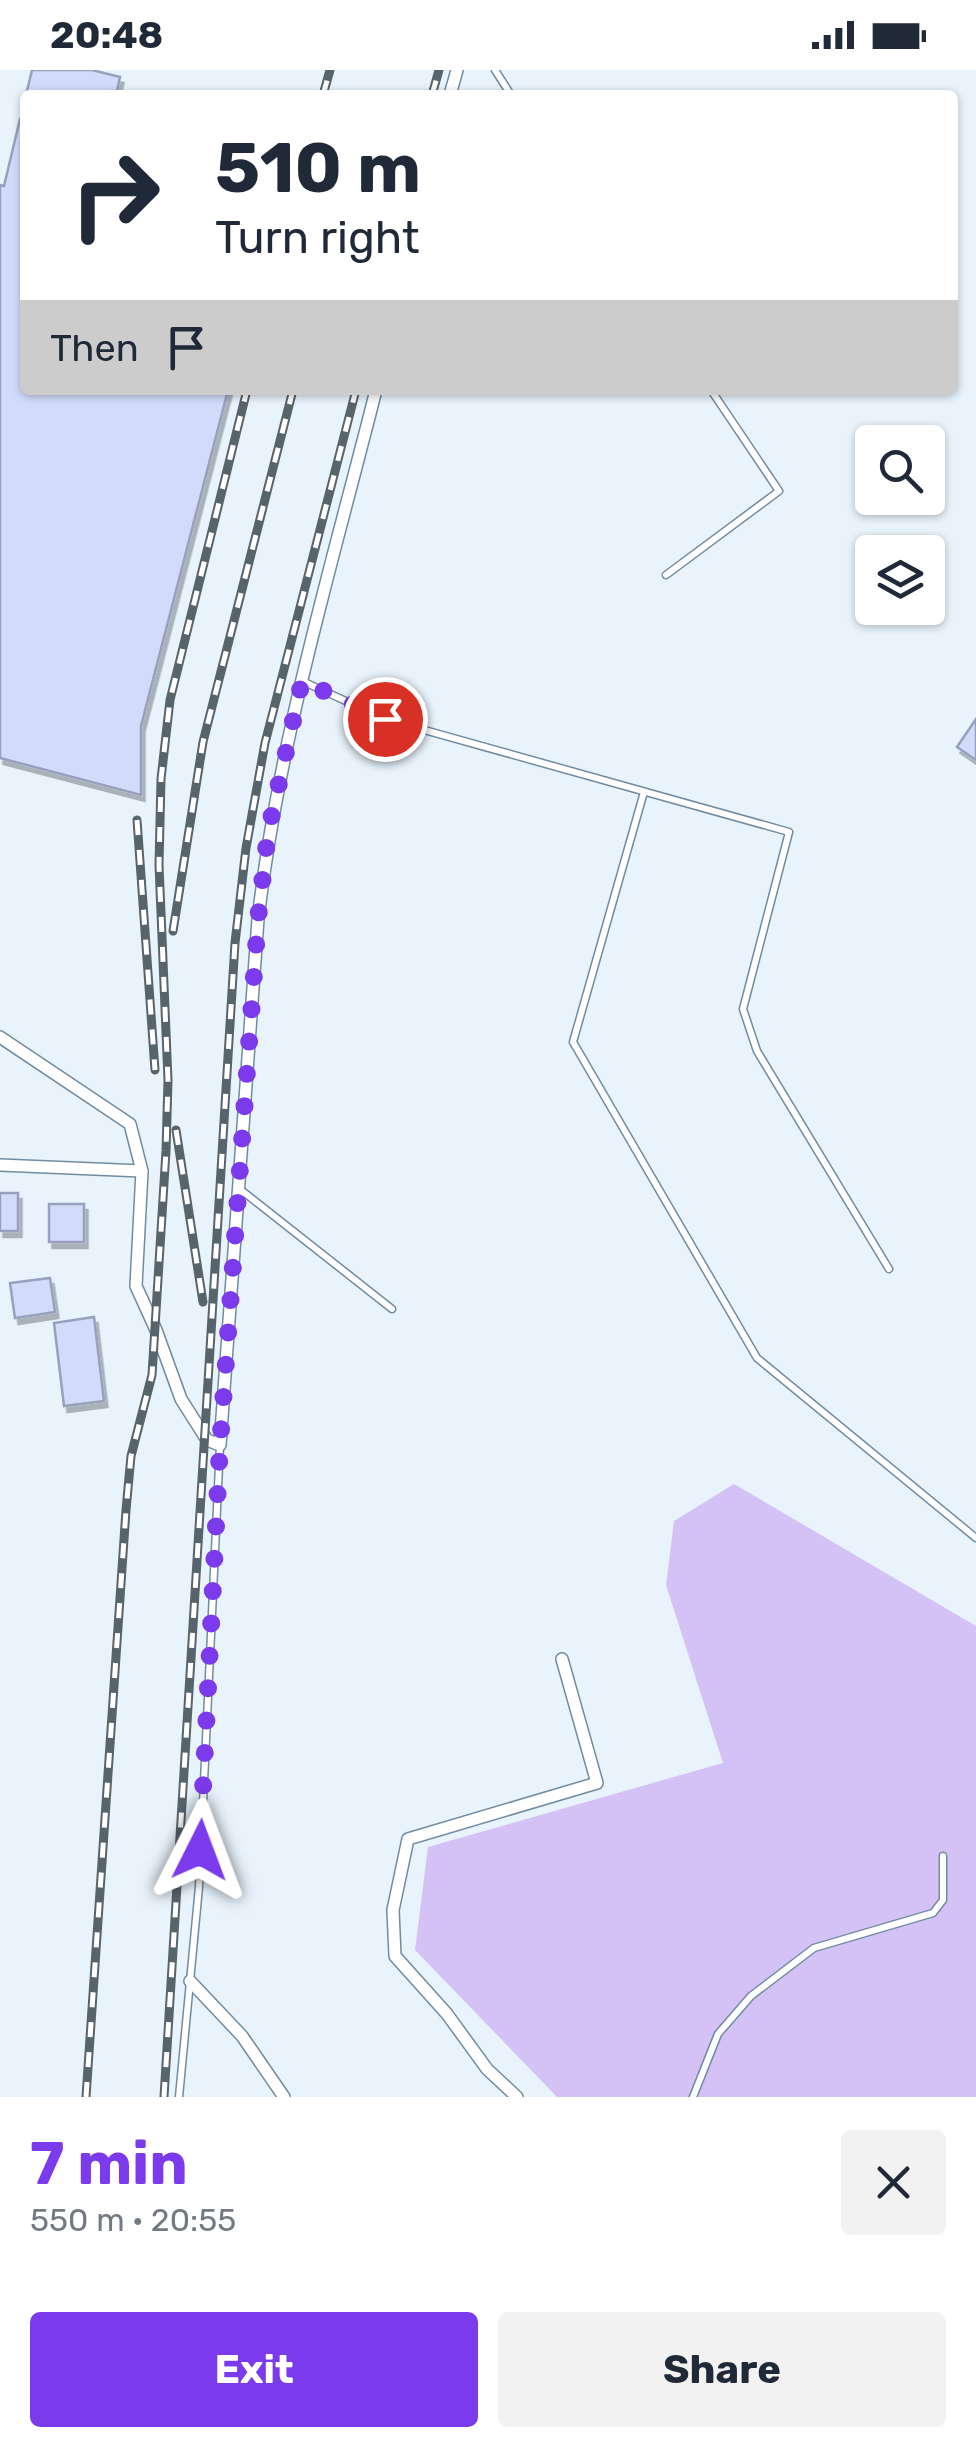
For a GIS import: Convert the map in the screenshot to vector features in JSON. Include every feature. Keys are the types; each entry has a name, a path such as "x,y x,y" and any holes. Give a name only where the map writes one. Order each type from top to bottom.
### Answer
{"street":[{"path":"0,1037 130,1124 142,1171 136,1286 180,1398 207,1440 220,1445 258,919 268,832 375,395"},
{"path":"0,1165 142,1171"},
{"path":"517,2097 487,2070 446,2014 395,1956 393,1910 408,1839 598,1783 562,1658"},
{"path":"190,1981 242,2036 284,2097"}],"lane":[{"path":"666,575 779,491 713,395"},
{"path":"302,681 385,719 789,832 744,1009 756,1051 889,1269"},
{"path":"644,792 572,1042 757,1358 976,1538"},
{"path":"240,1189 392,1309"},
{"path":"178,2097 199,1887 220,1445"},
{"path":"693,2097 718,2034 751,1996 814,1948 932,1913 943,1900 943,1856"}],"shaded area":[{"path":"734,1484 976,1626 976,2097 557,2097 415,1950 428,1847 723,1763 666,1585 674,1521"}],"building":[{"path":"32,70 92,70 120,77 117,90 27,90"},
{"path":"20,119 20,395 227,395 141,726 141,795 0,758 0,185 4,186"},
{"path":"976,719 976,760 957,747"},
{"path":"0,1193 18,1193 18,1231 0,1231"},
{"path":"49,1204 84,1204 84,1242 49,1242"},
{"path":"50,1278 55,1312 15,1318 10,1283"},
{"path":"94,1317 104,1401 64,1406 54,1323"}],"railway":[{"path":"324,90 330,70"},
{"path":"433,90 439,70"},
{"path":"86,2097 126,1510 131,1456 152,1375 166,1151 168,1080 159,865 161,779 170,700 246,395"},
{"path":"173,931 203,742 292,395"},
{"path":"164,2097 235,943 246,848 265,743 355,395"},
{"path":"137,820 155,1070"},
{"path":"176,1130 203,1302"}],"route":[{"path":"200,1850 220,1445 258,919 268,832 302,681 385,719"}]}
